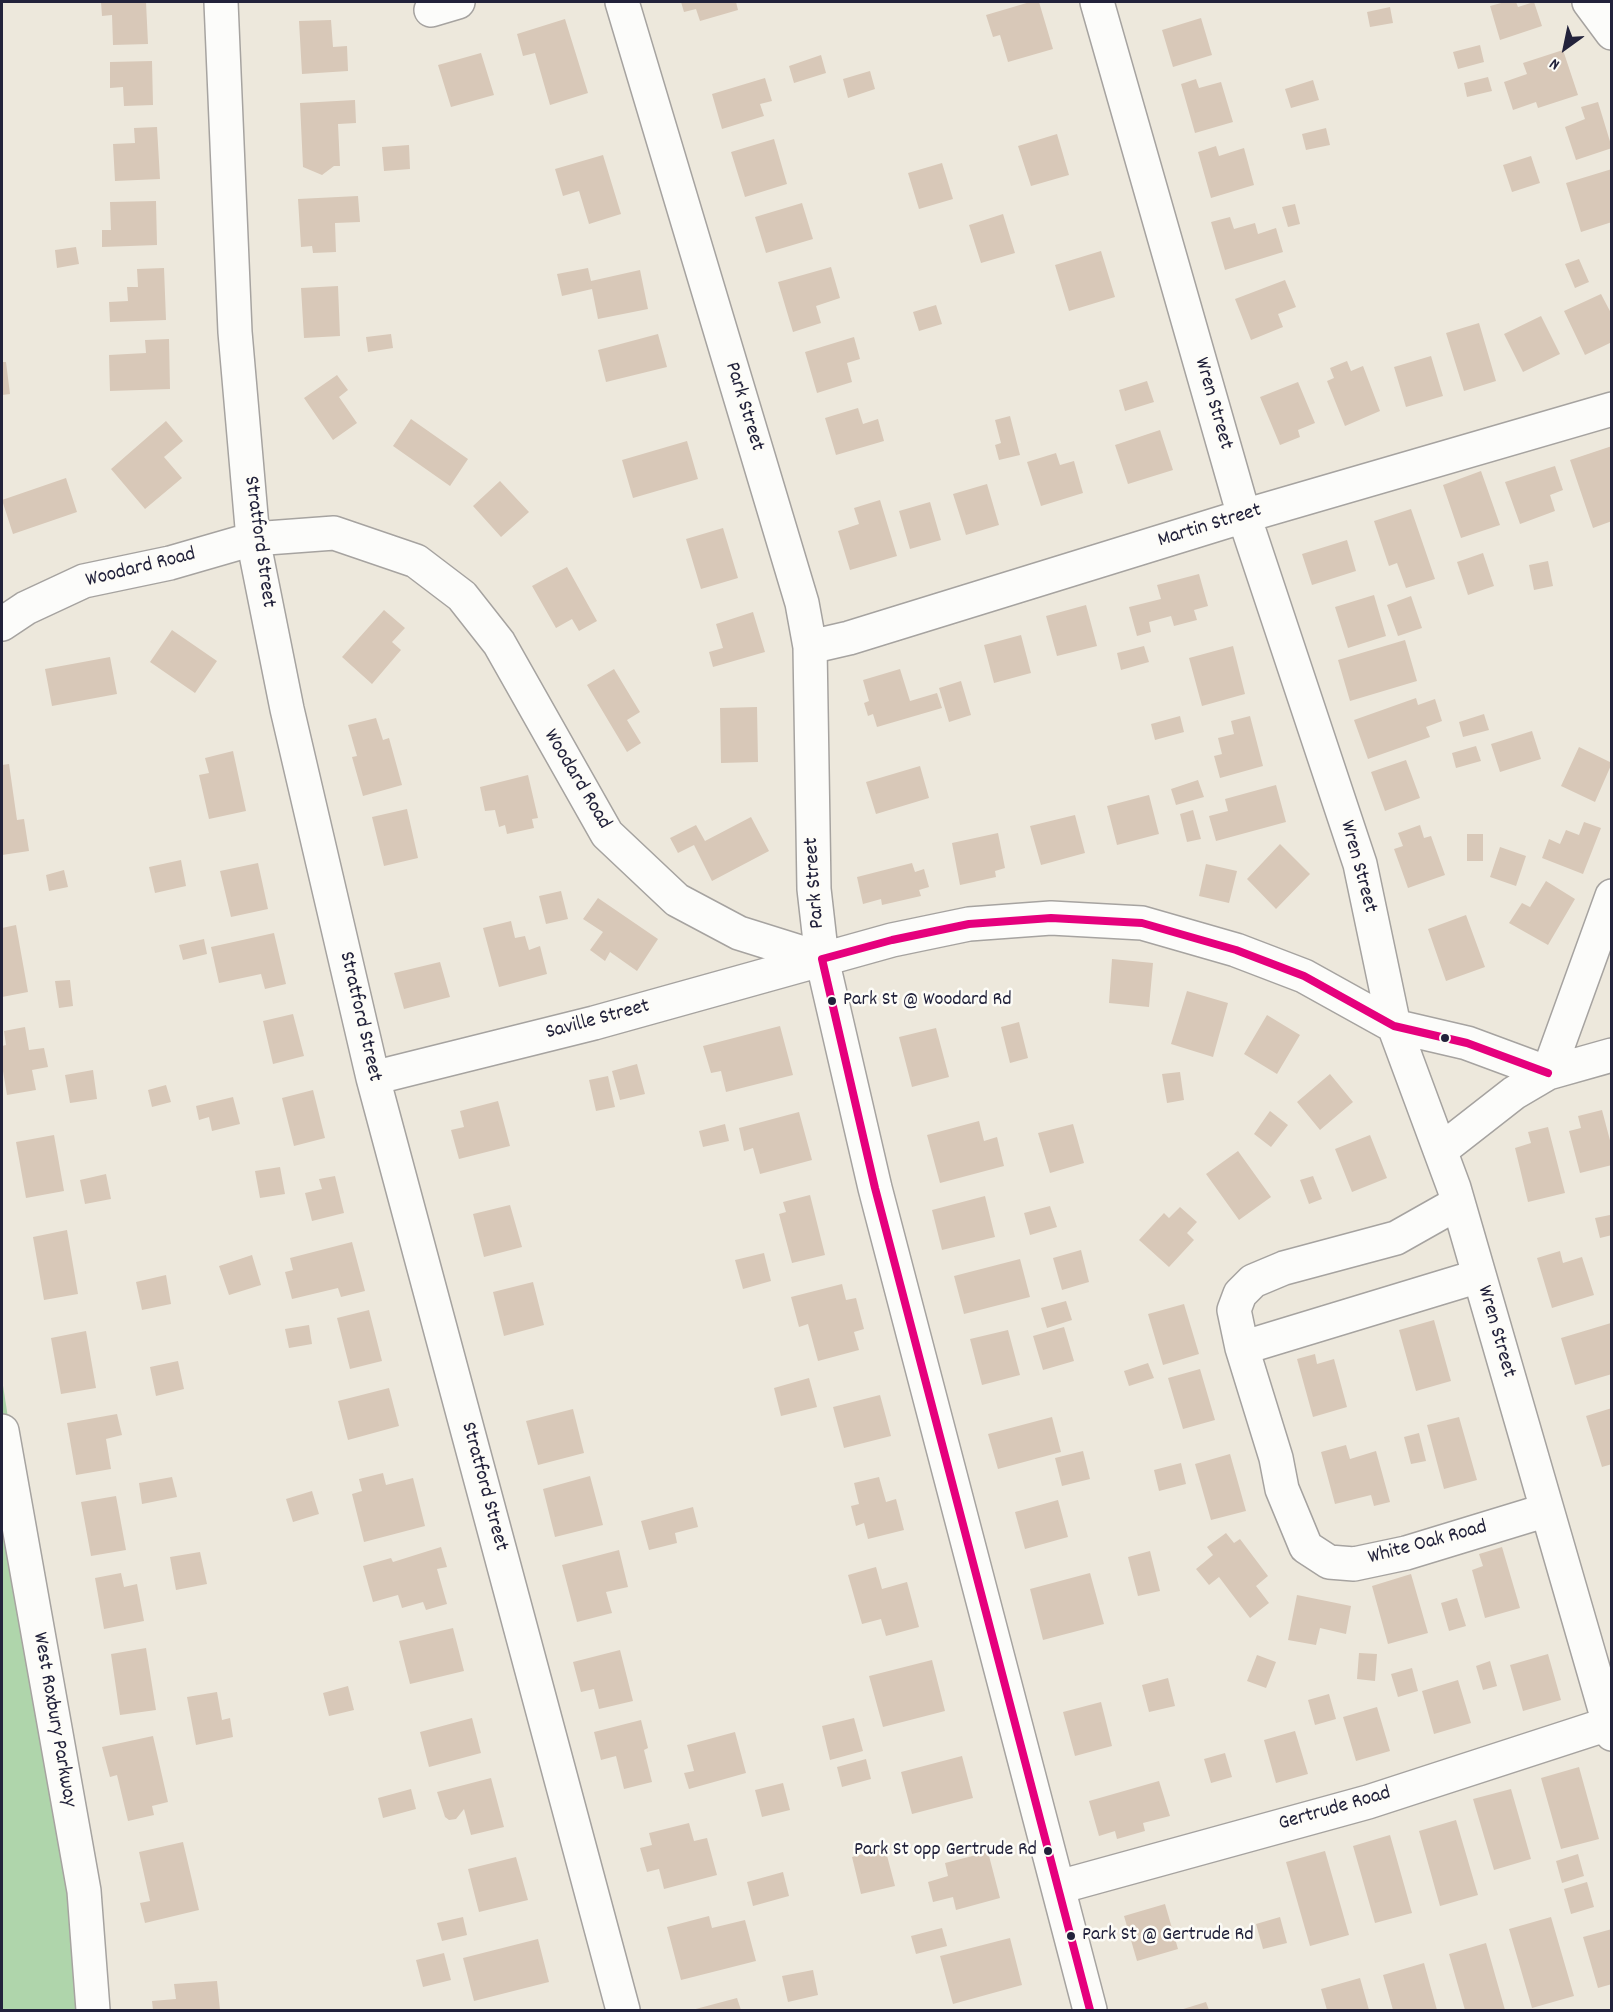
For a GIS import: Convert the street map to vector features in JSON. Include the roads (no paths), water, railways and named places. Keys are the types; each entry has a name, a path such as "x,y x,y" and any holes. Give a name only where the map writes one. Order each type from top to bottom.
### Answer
{"street":[{"name":"Stratford Street","path":"221,2 235,332 253,539 286,708 373,1078 623,2010"},
{"name":"Park Street","path":"622,2 799,592 810,647 814,889 822,959 875,1188 1090,2010"},
{"name":"Wren Street","path":"1097,2 1244,516 1360,864 1394,1026 1458,1203 1610,1729"},
{"path":"1589,2 1611,32"},
{"name":"Martin Street","path":"810,647 849,638 1244,516 1611,409"},
{"name":"Woodard Road","path":"2,624 26,608 84,581 170,563 253,539 334,533 416,561 462,597 499,643 607,834 677,900 739,933 822,959"},
{"path":"1548,1074 1611,896"},
{"path":"822,959 892,939 969,924 1051,918 1142,923 1236,950 1304,976 1394,1026 1467,1042 1548,1074"},
{"name":"Saville Street","path":"373,1078 594,1023 822,959"},
{"path":"1440,1150 1514,1094 1548,1074 1611,1055"},
{"name":"White Oak Road","path":"1458,1203 1396,1238 1284,1268 1253,1281 1240,1294 1234,1311 1242,1348 1276,1458 1282,1489 1306,1547 1329,1562 1354,1563 1406,1553 1547,1510"},
{"path":"1242,1348 1479,1275"},
{"name":"West Roxbury Parkway","path":"2,1431 84,1891 93,2010"},
{"name":"Gertrude Road","path":"1059,1887 1368,1802 1610,1729"}],"place":[{"name":"Park St @ Woodard Rd","path":"832,1001"},
{"name":"Park St opp Gertrude Rd","path":"1048,1851"},
{"name":"Park St @ Gertrude Rd","path":"1071,1936"}]}
